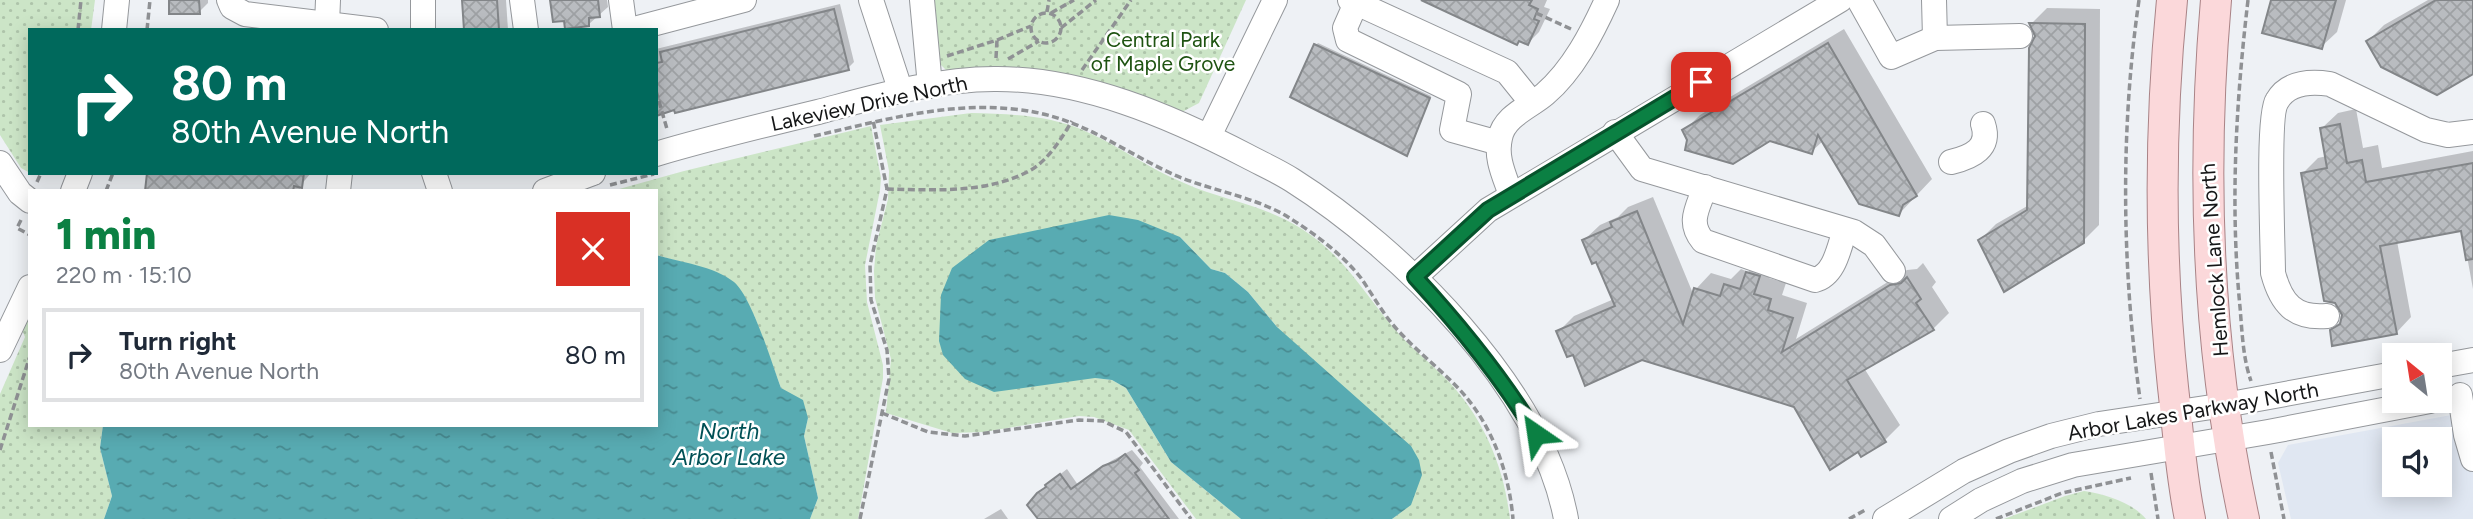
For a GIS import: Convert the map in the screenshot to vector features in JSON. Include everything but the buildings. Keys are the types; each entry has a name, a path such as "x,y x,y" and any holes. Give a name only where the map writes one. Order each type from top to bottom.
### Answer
{"main road":[{"path":"2172,0 2163,97 2161,191 2165,304 2175,414 2190,519"},
{"name":"Hemlock Lane North","path":"2216,0 2209,92 2208,214 2225,405 2244,519"}],"street":[{"path":"114,28 117,0"},
{"path":"229,0 232,7 244,14 327,12 371,28"},
{"path":"423,0 423,28"},
{"path":"522,0 526,28"},
{"path":"621,0 625,28"},
{"path":"633,28 664,10 744,0"},
{"path":"871,0 901,92"},
{"path":"922,0 930,86"},
{"path":"1209,136 1275,0"},
{"path":"1511,195 1498,153 1500,135 1511,118 1546,93 1568,68 1598,21 1607,0"},
{"path":"1415,277 1488,210 1511,195 1840,0"},
{"path":"1859,0 1891,57 1935,38 2020,36"},
{"path":"1934,0 1935,38"},
{"path":"2166,0 2172,0"},
{"path":"1499,144 1452,130 1459,94 1348,40 1345,29 1353,1 1507,72 1532,103"},
{"name":"Lakeview Drive North","path":"658,153 710,138 901,92 994,79 1064,85 1132,105 1209,136 1291,179 1364,232 1415,277 1451,315 1513,397 1536,434 1551,465 1566,519"},
{"path":"2327,316 2303,315 2289,306 2279,293 2273,274 2272,144 2275,103 2282,94 2294,85 2314,81 2330,84 2426,130 2448,135 2473,131"},
{"path":"1951,162 1975,154 1985,143 1983,124"},
{"path":"1615,132 1642,169 1854,232 1874,245 1893,271"},
{"path":"0,163 20,193 28,199"},
{"path":"555,189 598,180"},
{"path":"1705,187 1693,223 1695,232 1703,241 1815,280 1829,272 1845,230"},
{"path":"0,350 28,291"},
{"path":"2452,364 2473,360"},
{"name":"Arbor Lakes Parkway North","path":"1885,519 1964,471 2009,451 2099,424 2175,414 2382,376"},
{"path":"2457,396 2473,459"},
{"name":"Arbor Lakes Parkway North","path":"1951,519 1982,500 2022,481 2073,465 2382,410"}],"path":[{"path":"78,28 81,0"},
{"path":"148,28 150,0"},
{"path":"1049,0 1049,13"},
{"path":"1039,41 1032,35 1031,26 1035,16 1049,13 1074,0"},
{"path":"997,40 998,64 1039,41 1054,40 1061,28 1096,0"},
{"path":"1082,71 1131,0"},
{"path":"2139,0 2129,92 2126,193 2130,304 2140,399"},
{"path":"2248,0 2237,111 2235,214 2238,286 2251,380"},
{"path":"1536,12 1571,29"},
{"path":"1049,13 1058,18 1061,28"},
{"path":"945,56 1031,26"},
{"path":"658,97 667,129"},
{"path":"860,519 889,379 887,350 871,300 870,265 887,189 873,122 913,113 965,107 1015,109 1072,121 1192,183 1233,194 1285,215 1337,254 1359,277 1393,325 1461,391 1477,413 1491,435 1501,461 1511,493 1513,519"},
{"path":"887,189 944,190 993,184 1031,170 1057,146 1072,121"},
{"path":"598,180 639,175"},
{"path":"17,228 28,234"},
{"path":"0,450 28,362"},
{"path":"882,413 928,432 965,436 1079,419 1103,421 1126,432 1191,519"},
{"path":"2271,450 2284,519"},
{"path":"2151,474 2158,519"},
{"path":"1996,519 2062,493 2138,477"}],"shaded area":[{"path":"2473,411 2473,519 2291,519 2278,463 2288,445 2382,428 2382,497 2452,497 2452,427 2386,427"}],"green space":[{"path":"0,0 95,0 91,28 28,28 28,172 21,168 0,135"},
{"name":"Central Park of Maple Grove","path":"934,0 1246,0 1199,103 1182,112 947,71 938,62"},
{"path":"971,113 1029,116 1071,126 1171,177 1273,214 1318,240 1344,265 1399,334 1446,378 1475,415 1498,464 1510,519 1392,519 1410,505 1277,327 1248,292 1225,273 1211,269 1180,237 1095,378 1112,380 1126,388 1171,462 1241,519 1196,519 1129,430 1094,417 1079,416 984,432 952,433 886,413 891,359 875,298 874,271 876,246 888,199 889,171 880,125"},
{"path":"871,126 881,178 865,265 867,302 883,365 883,378 858,519 810,519 818,498 804,436 808,418 781,388 754,315 710,270 658,256 658,189 619,189"},
{"path":"28,314 28,427 103,427 100,448 112,496 104,519 0,519 0,394 25,337 21,327"},
{"path":"2084,491 2118,500 2134,508 2146,519 2004,519 2065,496"}],"water":[{"path":"1109,215 1138,220 1180,237 1211,269 1225,273 1248,292 1277,327 1411,446 1419,460 1422,475 1411,505 1392,519 1241,519 1171,462 1126,388 1112,380 1095,378 994,392 965,379 943,355 939,341 941,295 952,268 989,240"},
{"name":"North Arbor Lake","path":"658,256 707,268 734,282 741,290 761,332 781,388 803,400 808,418 804,436 818,498 810,519 104,519 112,496 100,448 103,427 658,427"}],"route":[{"path":"1536,434 1490,364 1451,315 1415,277 1488,210 1701,82"}]}
